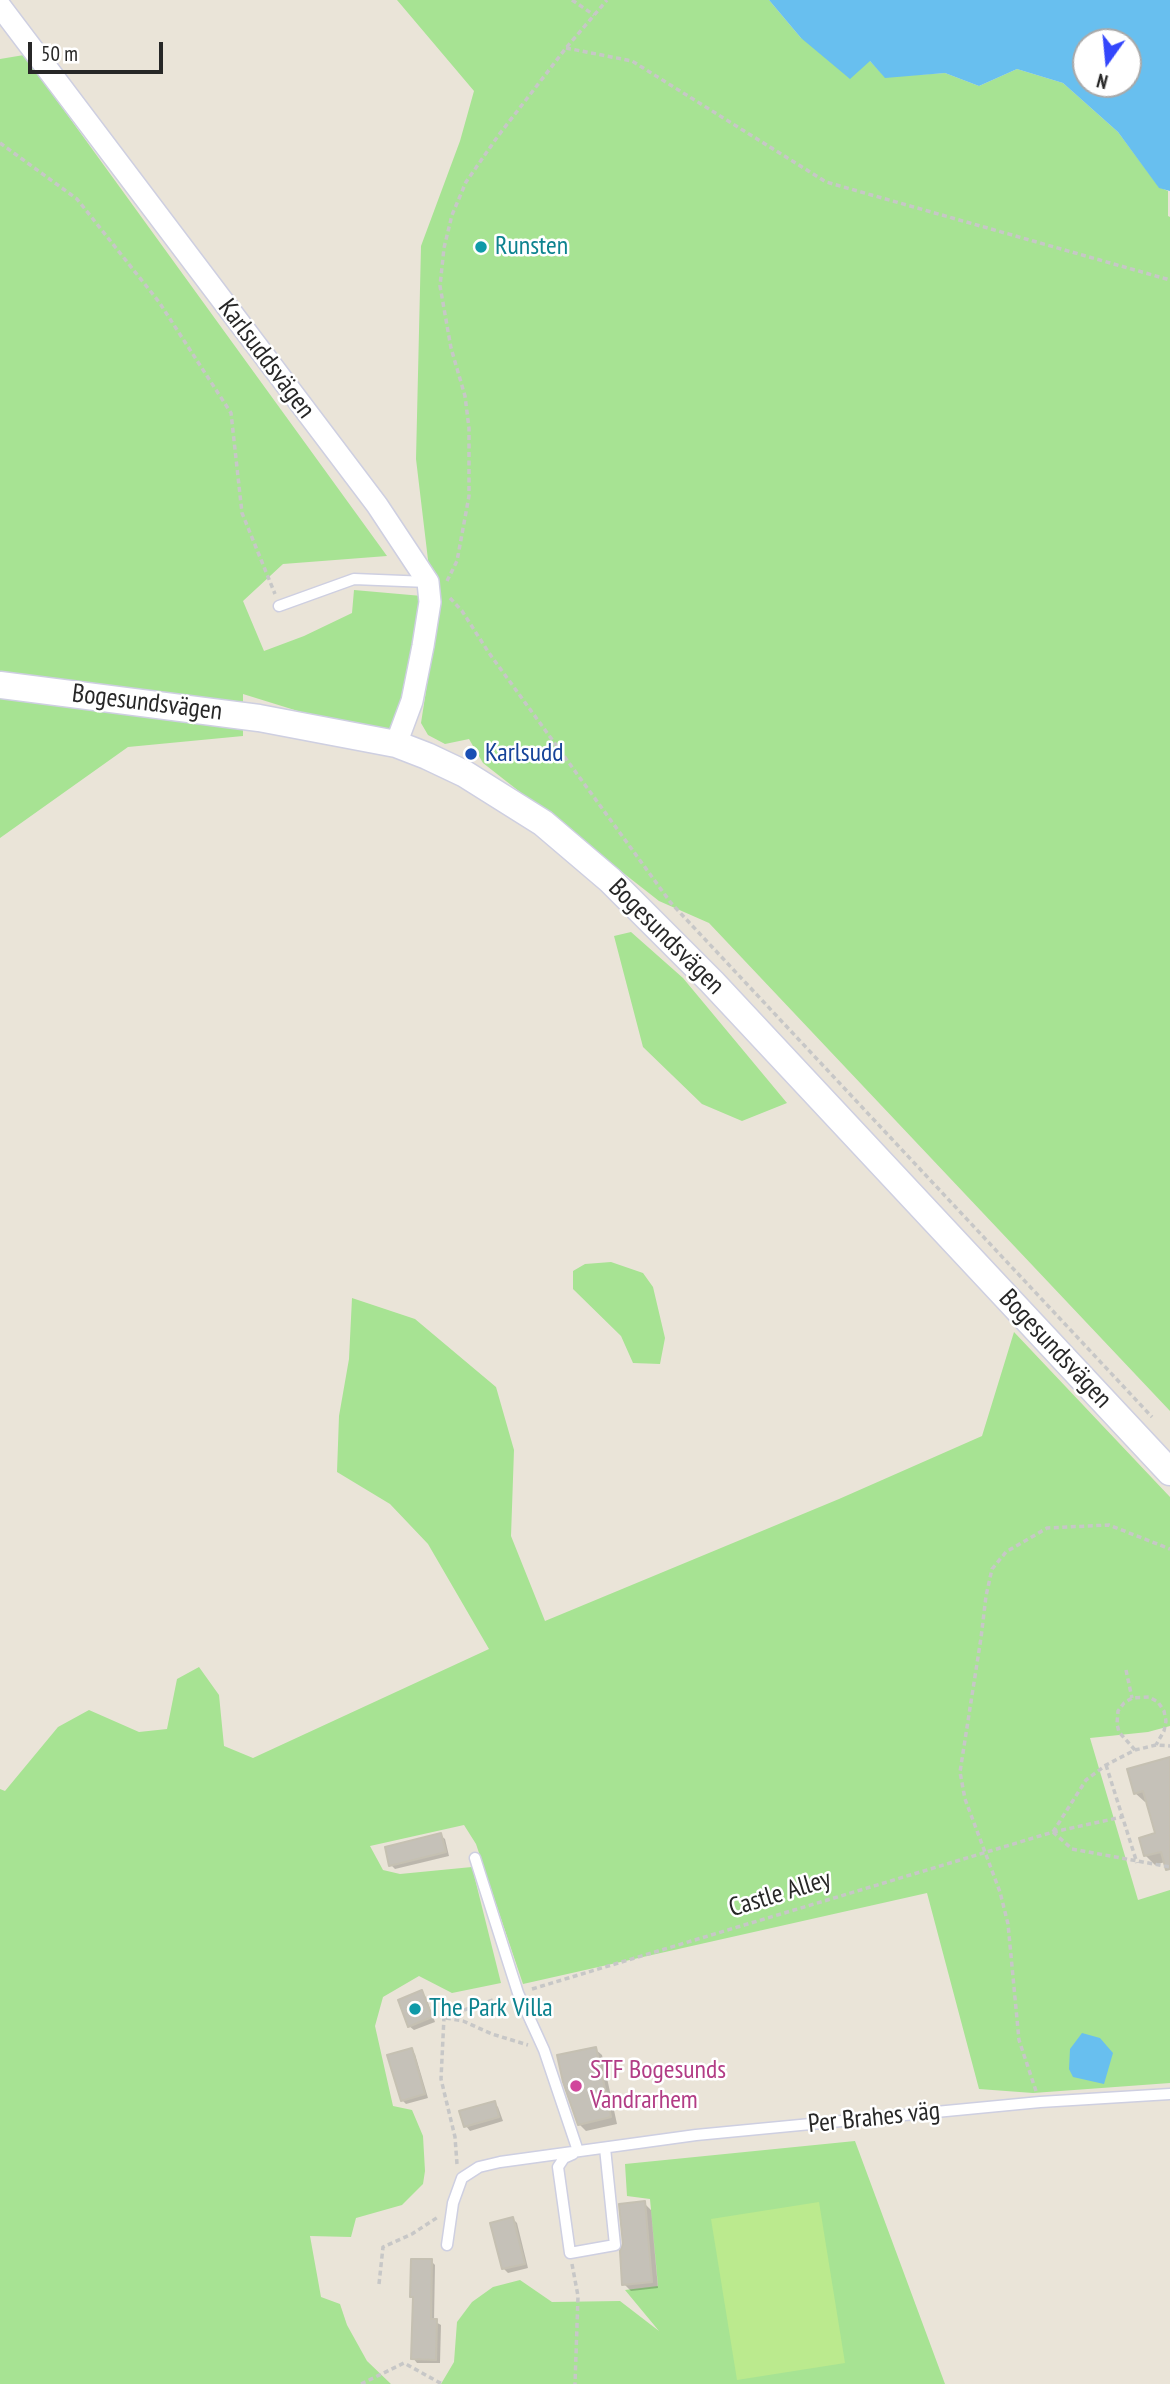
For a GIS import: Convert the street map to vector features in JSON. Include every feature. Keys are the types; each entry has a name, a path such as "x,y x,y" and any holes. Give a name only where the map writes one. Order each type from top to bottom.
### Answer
{"street":[{"name":"Karlsuddsvägen","path":"0,6 377,505 434,585"},
{"path":"396,744 412,701 434,585"},
{"name":"Bogesundsvägen","path":"0,685 259,718 396,744 427,755 503,796 566,841 610,880 712,982 1170,1472"}],"lane":[{"path":"279,606 354,579 434,585"},
{"path":"475,1858 518,1993 544,2050 578,2151 564,2158 558,2167 570,2253 615,2245 605,2148"},
{"name":"Per Brahes väg","path":"447,2245 453,2203 462,2178 479,2167 696,2135 1040,2102 1170,2094"}],"path":[{"path":"572,0 594,15"},
{"path":"434,585 457,561 470,496 469,428 465,396 440,286 444,248 452,215 466,182 498,136 607,0"},
{"path":"566,48 632,61 826,182 1170,280"},
{"path":"0,143 76,199 159,302 231,413 242,513 279,606"},
{"path":"448,596 462,611 489,653 671,904 1153,1419"},
{"path":"1040,2102 1019,2040 1008,1924 1000,1892 965,1799 960,1772 992,1569 1006,1552 1047,1528 1109,1525 1170,1549"},
{"path":"1126,1670 1132,1698"},
{"path":"1135,1750 1119,1732 1116,1724 1118,1711 1132,1698 1149,1697 1158,1702 1164,1711 1164,1731 1156,1745"},
{"path":"1170,1746 1156,1745 1135,1750 1106,1765 1086,1780 1053,1832 1072,1849 1170,1867"},
{"path":"1106,1765 1137,1863"},
{"name":"Castle Alley","path":"444,2017 478,2004 1053,1832 1122,1818"},
{"path":"457,2166 455,2137 442,2080 444,2017 463,2021 492,2034 544,2050"},
{"path":"379,2284 383,2247 412,2234 444,2213 453,2203"},
{"path":"570,2253 578,2296 575,2384"},
{"path":"361,2384 404,2363 442,2384"}],"green space":[{"path":"397,0 769,0 801,38 870,61 885,77 945,73 979,86 1017,69 1063,83 1072,91 1072,98 1080,98 1118,132 1159,187 1168,191 1170,1411 709,923 659,901 483,763 469,739 445,744 428,735 421,723 436,627 416,459 421,246 460,141 474,91"},
{"path":"24,55 387,556 283,564 243,601 264,651 352,613 354,590 422,596 401,717 386,733 314,716 243,694 243,736 128,747 0,838 0,59"},
{"path":"631,932 683,978 787,1103 742,1121 702,1104 643,1047 614,936"},
{"path":"611,1262 643,1273 653,1287 665,1338 660,1364 633,1363 621,1336 573,1289 573,1271 585,1264"},
{"path":"352,1298 415,1319 496,1387 514,1450 511,1536 545,1621 839,1499 982,1436 1014,1332 1170,1497 1170,1726 1148,1732 1090,1738 1138,1900 1170,1890 1170,2083 1033,2093 979,2089 927,1893 523,1984 476,1844 464,1825 370,1846 383,1870 400,1874 472,1867 501,1983 452,1993 419,1976 383,1997 375,2026 393,2106 412,2110 423,2136 423,2184 402,2205 356,2218 351,2237 310,2236 321,2297 340,2304 347,2325 367,2361 391,2384 0,2384 0,1789 5,1791 58,1727 89,1710 139,1732 167,1729 177,1679 199,1667 219,1695 224,1746 253,1758 489,1649 428,1544 390,1504 337,1472 339,1416 349,1359"},
{"path":"855,2141 945,2384 441,2384 454,2362 457,2322 472,2302 493,2287 520,2280 552,2302 620,2301 659,2331 625,2290 658,2286 650,2199 627,2196 625,2164"},
{"path":"819,2202 845,2363 737,2380 711,2219"}],"water":[{"path":"769,0 1170,0 1170,191 1159,188 1118,132 1080,98 1142,98 1142,28 1072,28 1072,91 1063,83 1017,69 979,86 945,73 885,78 870,61 850,79 801,38"},
{"path":"1082,2033 1100,2038 1113,2053 1104,2084 1073,2077 1069,2069 1070,2049"}],"building":[{"path":"1170,1757 1170,1869 1166,1870 1161,1852 1144,1856 1139,1838 1155,1833 1143,1791 1134,1794 1127,1769"},
{"path":"441,1833 446,1852 389,1866 385,1847"},
{"name":"The Park Villa","path":"422,1990 432,2017 408,2027 398,2000"},
{"path":"596,2047 611,2117 578,2125 557,2055"},
{"path":"412,2048 425,2094 401,2101 387,2055"},
{"path":"495,2101 499,2117 464,2127 459,2111"},
{"path":"645,2201 652,2282 622,2285 620,2251 623,2244 619,2204"},
{"path":"513,2217 525,2264 502,2269 490,2223"},
{"path":"411,2259 432,2259 431,2319 437,2319 436,2360 411,2359"}],"place":[{"name":"Runsten","path":"481,247"},
{"name":"Karlsudd","path":"471,754"},
{"name":"The Park Villa","path":"415,2009"},
{"name":"STF Bogesunds Vandrarhem","path":"576,2086"}]}
